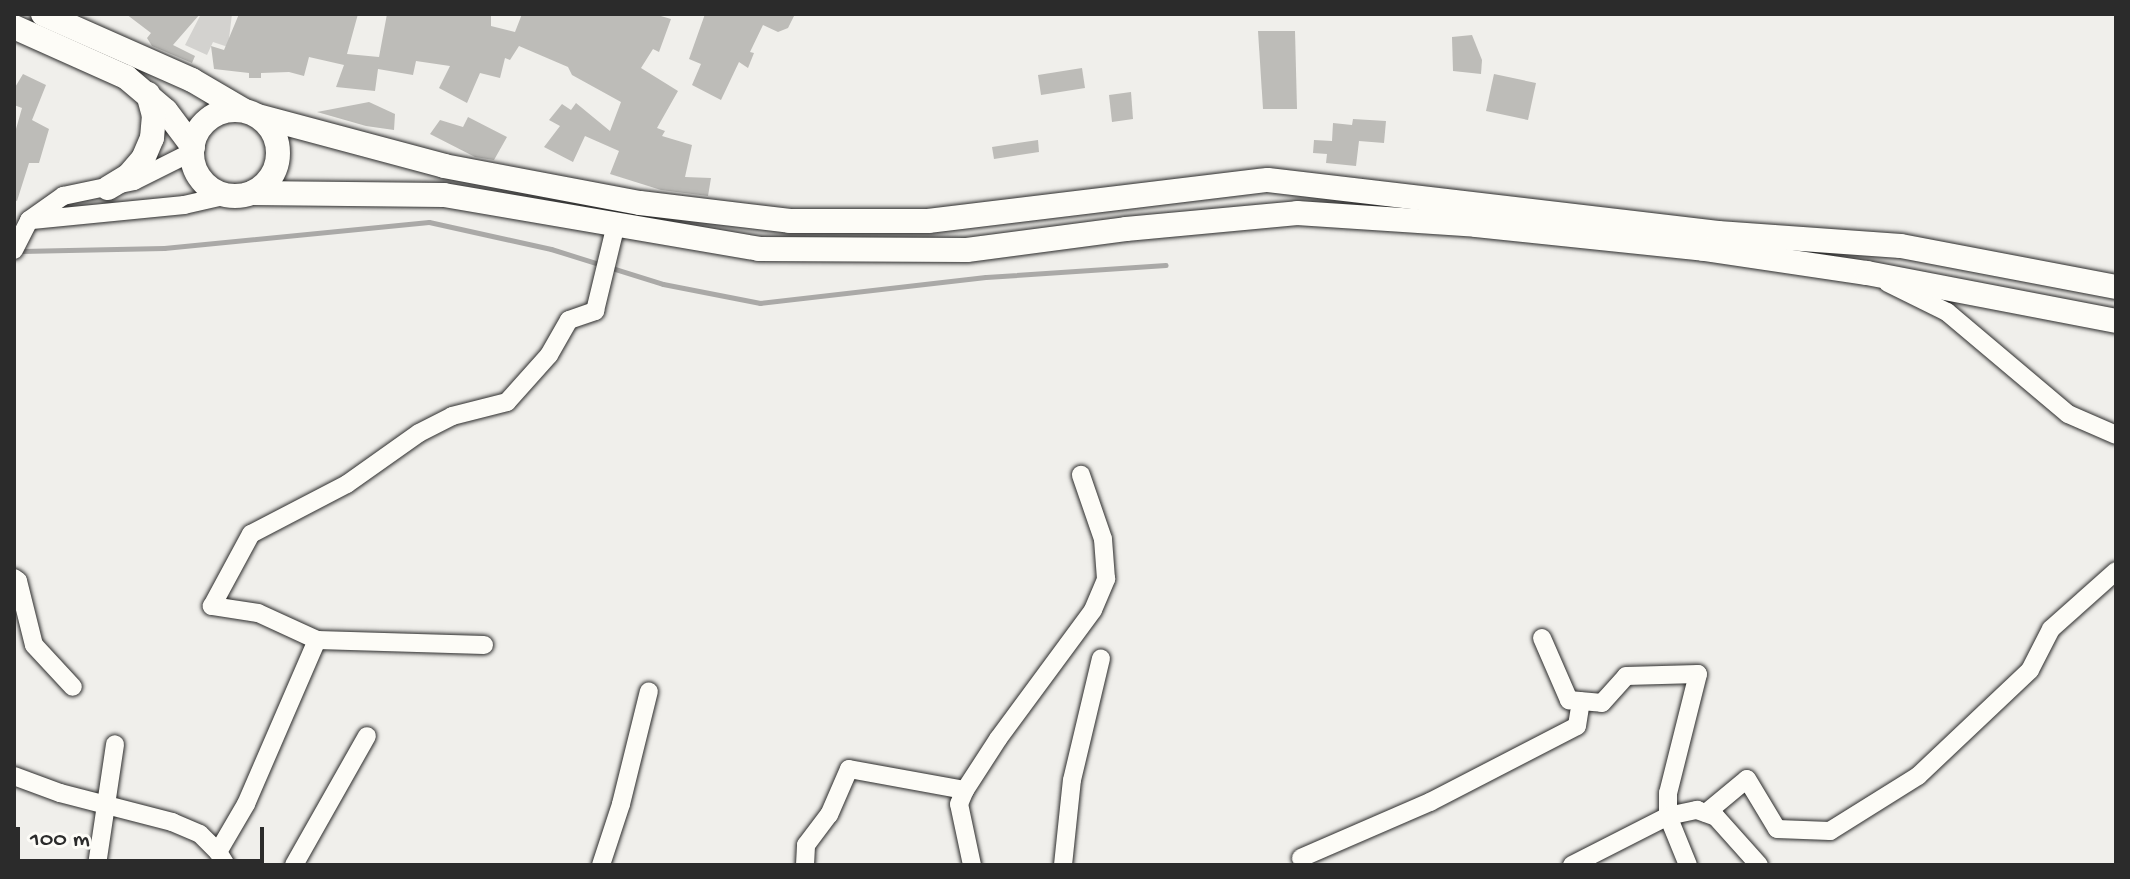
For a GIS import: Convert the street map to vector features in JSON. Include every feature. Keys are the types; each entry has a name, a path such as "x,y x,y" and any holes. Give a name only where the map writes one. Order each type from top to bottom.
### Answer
{"main road":[{"path":"43,14 192,80 250,113 275,136 277,163 263,186 240,194"},
{"path":"14,27 126,77 148,94 192,150 198,175 216,192 357,191 444,195 759,249 967,250 1126,229 1297,213 1476,225 1658,244 1867,273 2116,321"},
{"path":"108,188 128,176 143,159 152,138 154,116 148,94"},
{"path":"192,150 202,126 210,118 220,112 250,113 444,166 640,203 790,221 928,221 1268,180 1718,233 1901,246 2116,287"}],"street":[{"path":"14,250 29,220 63,196 108,188 153,174 192,150"},
{"path":"29,220 184,205 240,194"},
{"path":"484,645 317,640 258,613 212,606 251,534 347,484 419,433 452,416 507,402 549,355 569,320 595,311 616,224"},
{"path":"1867,273 1947,312 2068,414 2116,435"},
{"path":"972,865 959,804 965,790 1093,610 1106,579 1103,539 1081,475"},
{"path":"1706,813 1747,779 1777,829 1830,831 1918,776 2030,670 2051,629 2116,571"},
{"path":"14,578 18,581 34,645 73,687"},
{"path":"1542,638 1569,700 1602,703 1626,676 1698,674 1668,793 1668,816 1688,865"},
{"path":"14,776 105,805 172,822 200,834 222,858 317,640"},
{"path":"1063,865 1072,780 1101,658"},
{"path":"606,864 649,691"},
{"path":"1301,858 1430,802 1577,726 1581,701"},
{"path":"294,865 367,736"},
{"path":"97,865 115,744"},
{"path":"805,865 806,845 829,815 849,769 965,790"},
{"path":"1572,865 1668,816 1697,810 1716,817 1759,865"}],"shaded area":[{"path":"201,14 232,14 228,47 213,42 207,55 185,45"}],"building":[{"path":"126,14 200,14 173,45 195,56 192,63 152,46 147,38 151,33"},
{"path":"239,14 358,14 347,54 379,57 387,14 491,14 491,26 515,32 522,14 654,14 671,19 659,52 653,49 641,68 678,91 657,128 665,131 662,136 692,145 685,177 711,178 708,196 661,190 610,174 619,151 585,136 573,162 544,147 560,126 549,120 562,104 571,110 576,103 610,131 621,102 572,75 568,67 519,46 510,60 505,58 500,78 480,73 467,103 439,88 450,66 416,61 413,75 378,69 375,91 336,87 344,65 309,57 304,76 289,72 261,73 261,78 249,78 249,73 214,69 211,46 224,50"},
{"path":"705,14 795,14 788,28 778,32 763,25 750,52 754,53 748,68 739,62 721,100 692,85 701,64 689,59"},
{"path":"1258,31 1295,31 1297,109 1263,109"},
{"path":"1472,35 1482,60 1481,74 1453,71 1452,37"},
{"path":"1082,68 1085,88 1041,95 1038,75"},
{"path":"23,74 46,85 32,120 49,129 39,163 29,163 17,201 14,200 14,136 22,108 14,105 14,89"},
{"path":"1494,74 1536,83 1528,120 1486,111"},
{"path":"1131,92 1133,119 1112,122 1109,95"},
{"path":"369,102 395,114 394,130 366,126 317,112"},
{"path":"468,117 507,137 494,160 475,157 430,134 440,120 463,127"},
{"path":"1353,119 1386,121 1384,143 1359,141 1356,166 1326,163 1327,154 1313,153 1314,140 1332,141 1333,123 1352,125"},
{"path":"1038,140 1039,152 994,159 992,147"}],"waterway":[{"path":"21,251 164,248 429,222 551,249 663,284 760,303 986,277 1166,265"}]}
